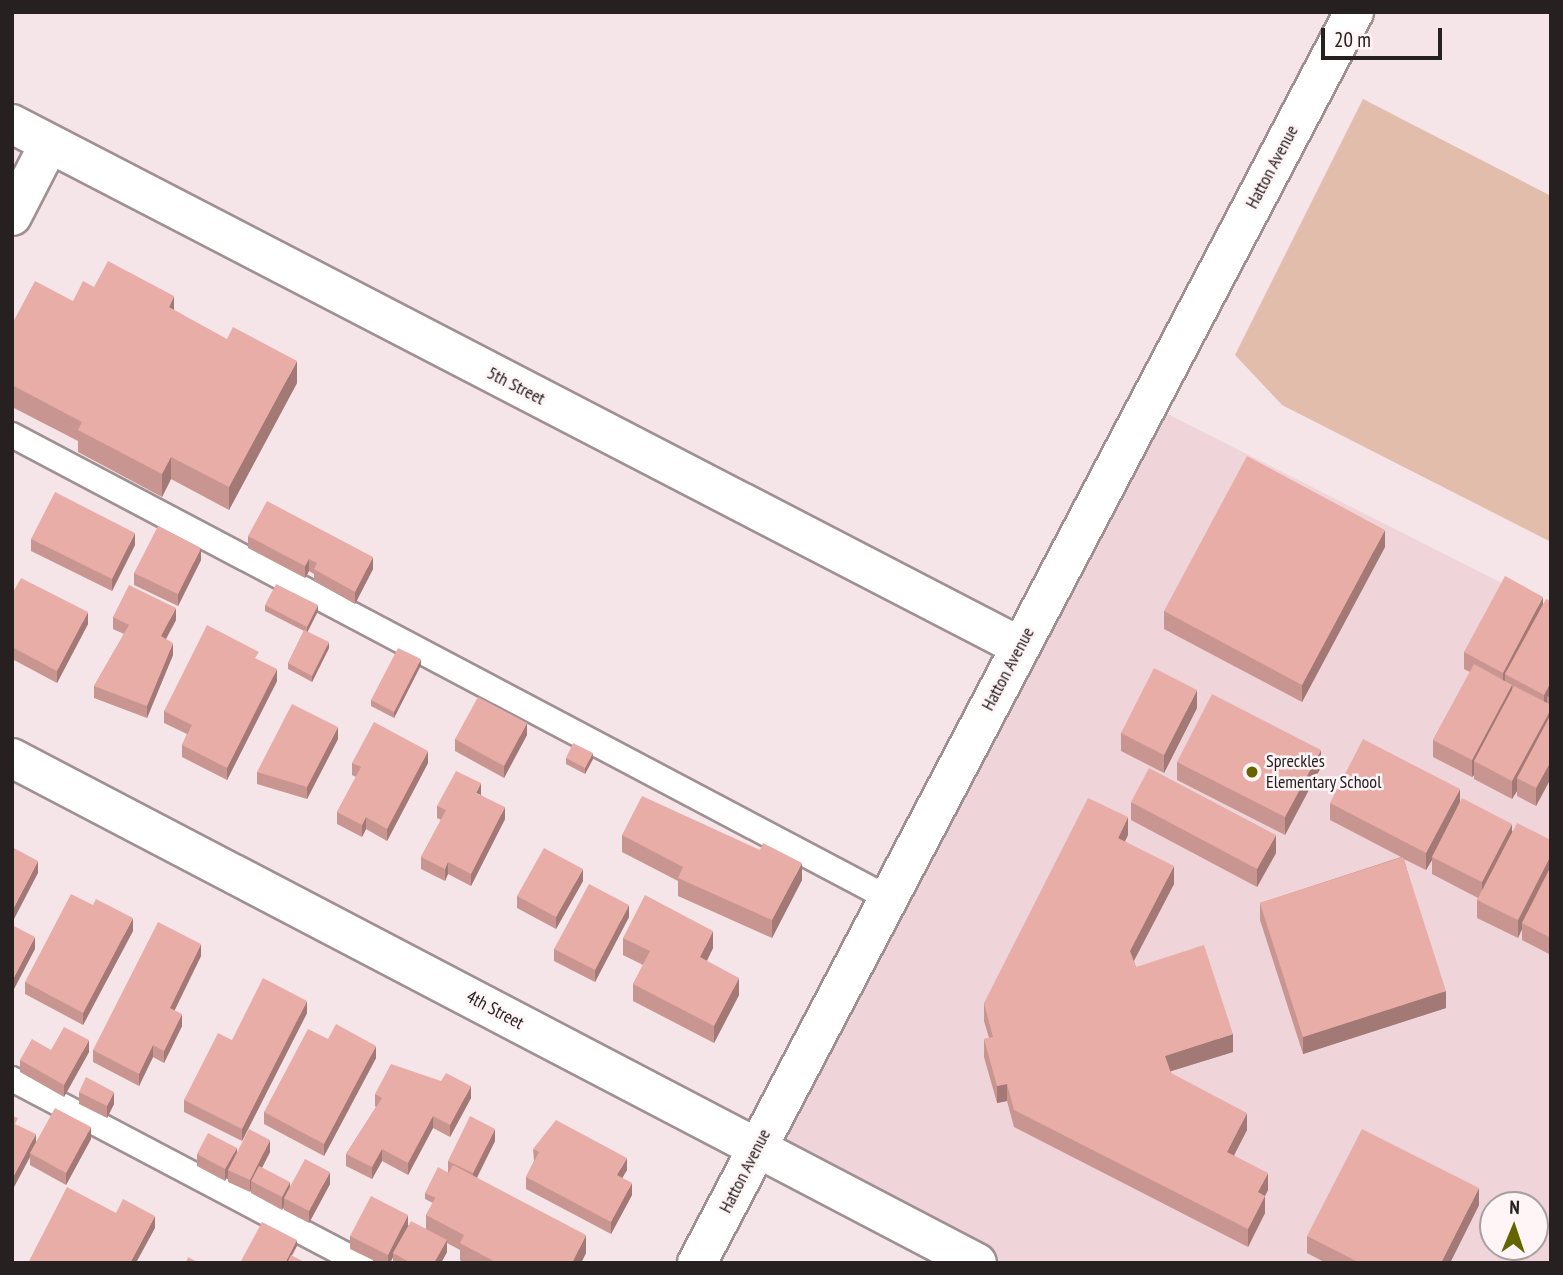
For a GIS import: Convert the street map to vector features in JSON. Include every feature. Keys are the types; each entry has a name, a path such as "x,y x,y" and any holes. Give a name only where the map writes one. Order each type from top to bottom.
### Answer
{"street":[{"name":"Hatton Avenue","path":"697,1263 1354,12"},
{"name":"5th Street","path":"12,124 1019,646"},
{"path":"12,216 49,144"},
{"name":"4th Street","path":"12,758 977,1263"}],"lane":[{"path":"12,435 888,898"},
{"path":"12,1079 360,1263"}],"shaded area":[{"path":"1363,99 1551,196 1551,542 1282,405 1235,355"},
{"name":"Spreckles Elementary School","path":"1148,404 1551,608 1551,1263 977,1263 757,1147"}],"building":[{"path":"108,261 174,296 169,307 227,339 233,327 297,361 229,487 171,457 162,474 78,430 82,422 12,385 12,324 35,281 73,301 83,281 94,287"},
{"path":"1247,456 1385,530 1302,685 1164,611"},
{"path":"55,492 135,533 112,579 31,539"},
{"path":"267,501 373,557 355,592 314,569 317,563 309,559 305,566 248,536"},
{"path":"158,526 201,548 178,594 134,573"},
{"path":"1505,576 1543,597 1503,673 1464,652"},
{"path":"21,578 88,612 57,671 12,647 12,594"},
{"path":"276,584 318,605 307,627 265,605"},
{"path":"129,585 176,608 161,636 173,643 147,706 94,686 129,625 113,617"},
{"path":"1546,599 1551,601 1551,682 1544,695 1505,674"},
{"path":"207,625 259,652 255,658 277,669 227,768 182,745 192,725 164,711"},
{"path":"304,630 329,642 312,676 288,663"},
{"path":"398,648 421,659 394,712 371,700"},
{"path":"1474,664 1512,685 1472,760 1433,740"},
{"path":"1154,668 1197,690 1164,755 1121,733"},
{"path":"1514,686 1551,705 1551,709 1512,781 1474,761"},
{"path":"1212,694 1321,750 1285,817 1177,762"},
{"path":"478,697 527,723 504,766 455,739"},
{"path":"292,704 338,727 307,787 257,772"},
{"path":"1551,714 1551,761 1536,788 1517,778"},
{"path":"374,722 428,751 387,829 366,817 362,825 337,812 361,767 352,763"},
{"path":"1363,739 1460,789 1426,853 1330,803"},
{"path":"573,743 593,753 585,768 566,758"},
{"path":"1149,768 1276,835 1257,869 1131,802"},
{"path":"456,771 481,783 476,793 505,807 471,874 448,862 445,869 421,857 446,810 437,806"},
{"path":"642,796 760,850 763,843 802,863 772,920 678,878 683,867 622,835"},
{"path":"1088,798 1128,817 1118,838 1174,866 1130,951 1136,967 1204,945 1233,1034 1165,1056 1171,1073 1247,1113 1227,1152 1268,1173 1258,1192 1265,1196 1248,1229 1014,1110 1007,1084 997,1086 984,1039 993,1037 984,1003"},
{"path":"1462,798 1512,824 1482,882 1432,857"},
{"path":"1517,823 1551,840 1551,855 1518,920 1477,900"},
{"path":"12,847 38,861 12,911"},
{"path":"544,848 583,869 556,917 517,896"},
{"path":"1403,857 1446,991 1303,1037 1260,903"},
{"path":"1551,866 1551,938 1522,923"},
{"path":"589,884 629,905 595,970 554,949"},
{"path":"71,894 93,905 96,899 133,918 83,1013 25,982"},
{"path":"645,895 713,931 700,957 739,978 714,1026 633,984 650,951 623,938"},
{"path":"158,922 201,944 170,1008 182,1014 164,1051 153,1045 139,1074 93,1050"},
{"path":"12,925 35,937 12,981"},
{"path":"263,978 307,1001 242,1129 184,1100 218,1033 232,1040"},
{"path":"336,1024 376,1046 324,1144 264,1112 308,1029 328,1039"},
{"path":"64,1027 89,1040 64,1085 20,1060 32,1039 51,1050"},
{"path":"391,1064 441,1081 446,1073 471,1086 450,1125 433,1116 408,1163 382,1149 372,1167 346,1154 382,1098 375,1094"},
{"path":"86,1077 114,1092 107,1106 79,1092"},
{"path":"55,1108 91,1127 66,1173 30,1153"},
{"path":"12,1116 18,1118 15,1124 36,1134 12,1179"},
{"path":"470,1116 495,1129 473,1173 448,1161"},
{"path":"556,1120 627,1158 617,1175 632,1183 611,1222 526,1177 539,1152 533,1149"},
{"path":"249,1129 270,1140 250,1180 228,1170"},
{"path":"1362,1129 1479,1188 1441,1263 1360,1263 1307,1236"},
{"path":"208,1133 237,1148 225,1169 197,1154"},
{"path":"305,1159 330,1172 309,1211 284,1198"},
{"path":"453,1165 586,1235 572,1263 497,1263 460,1243 464,1235 426,1215"},
{"path":"259,1166 290,1182 282,1197 251,1181"},
{"path":"438,1167 449,1173 436,1198 425,1193"},
{"path":"67,1187 116,1213 123,1199 155,1216 130,1263 28,1263"},
{"path":"371,1196 408,1215 388,1255 350,1236"},
{"path":"411,1221 447,1240 434,1263 411,1263 393,1253"},
{"path":"262,1222 297,1240 285,1263 241,1261"},
{"path":"291,1255 306,1263 287,1263"},
{"path":"188,1257 199,1263 186,1263"}],"place":[{"name":"Spreckles Elementary School","path":"1252,772"}]}
